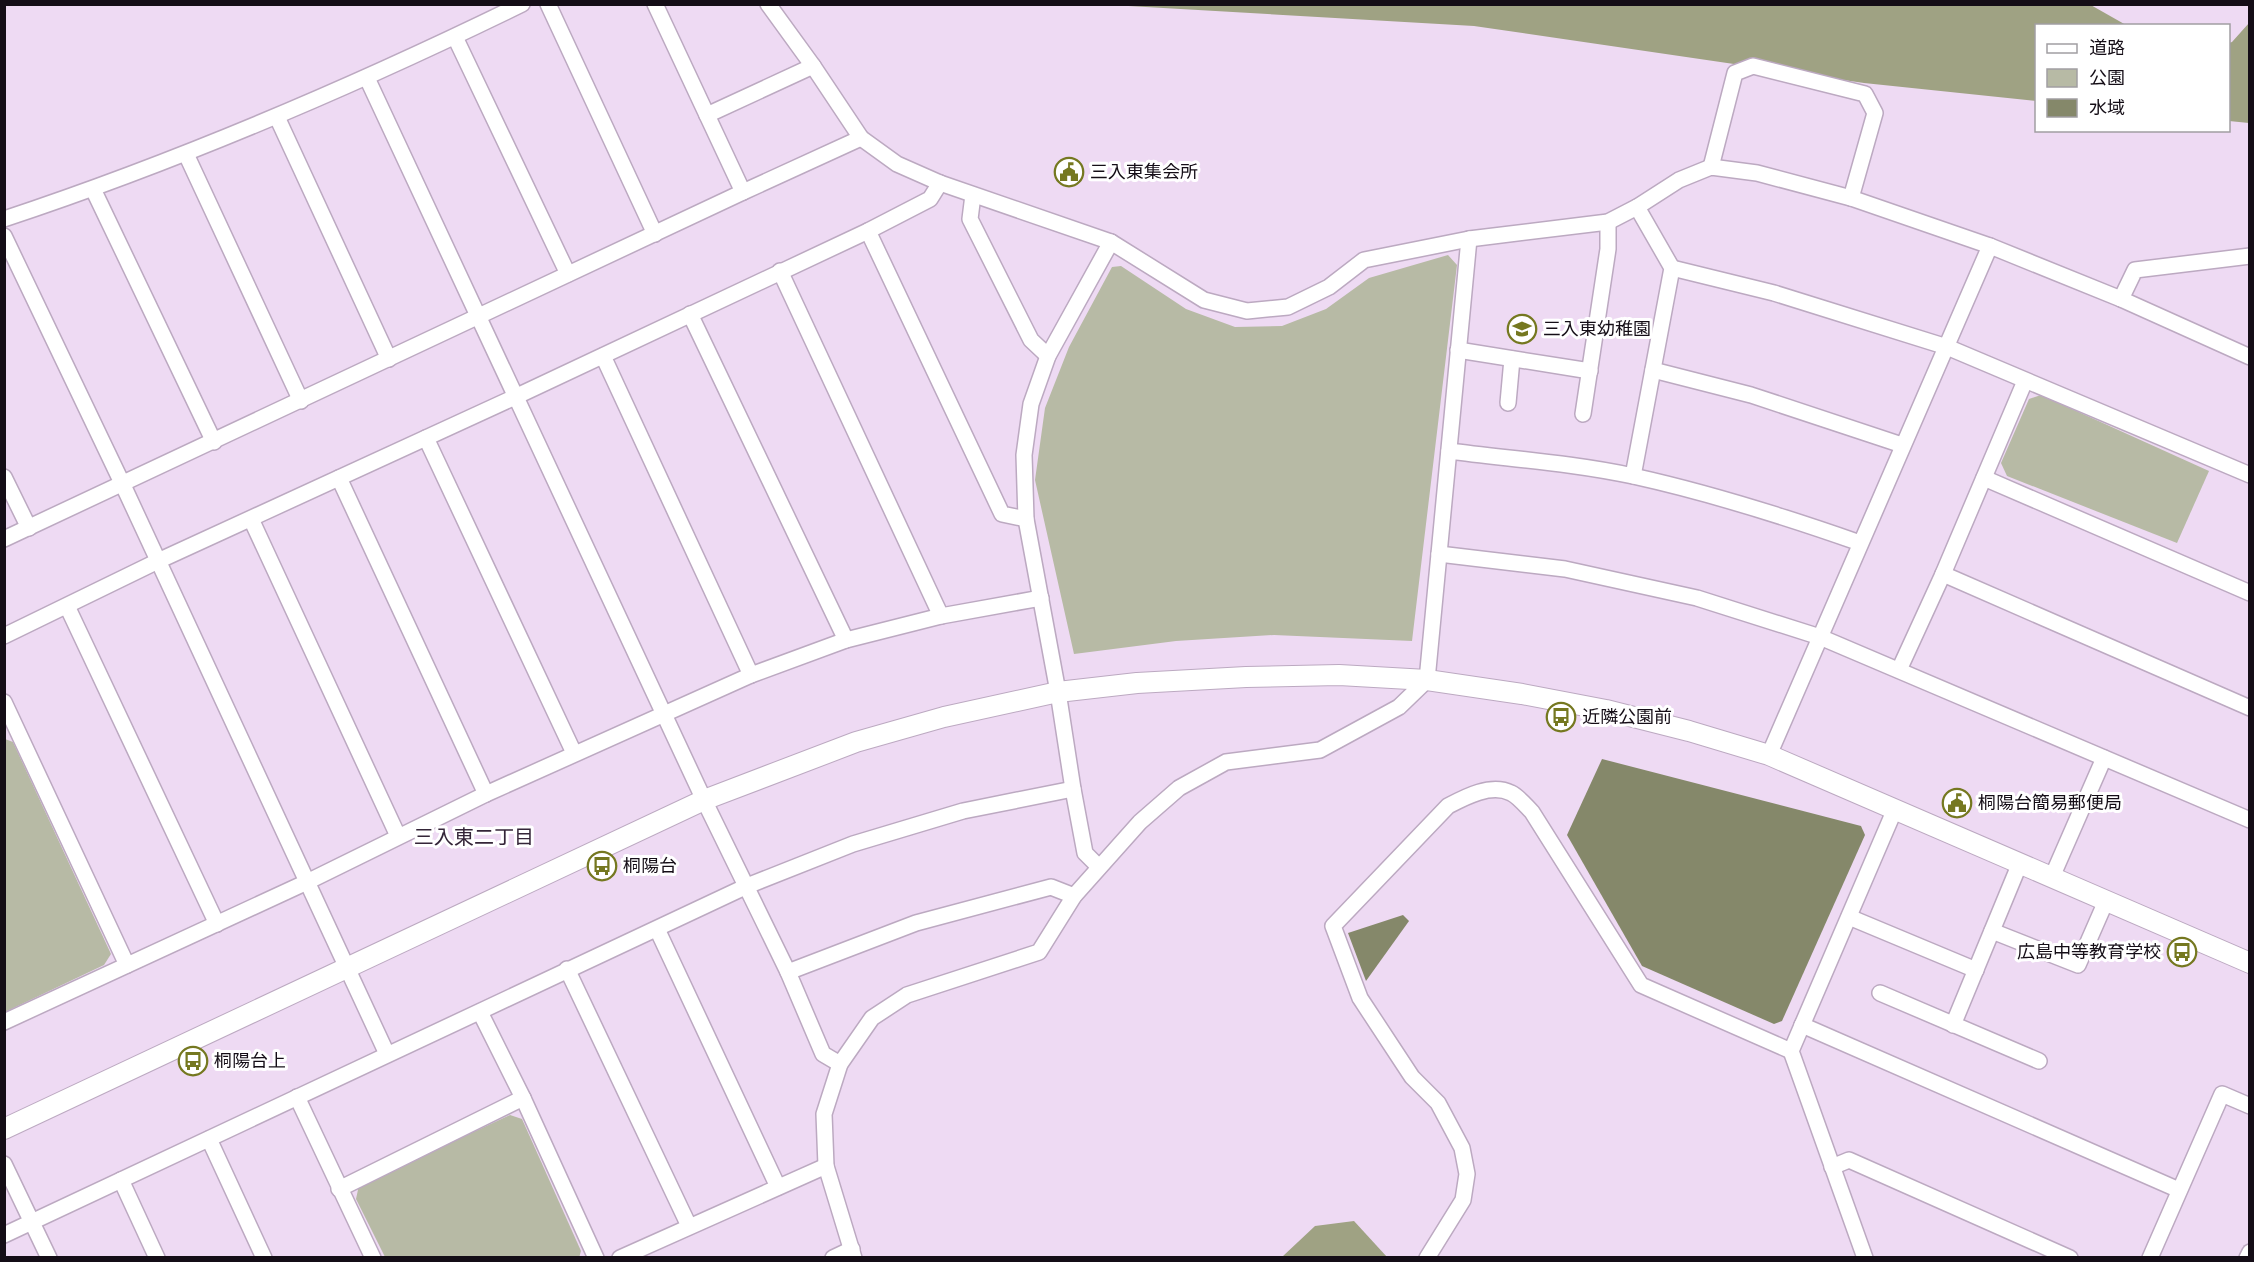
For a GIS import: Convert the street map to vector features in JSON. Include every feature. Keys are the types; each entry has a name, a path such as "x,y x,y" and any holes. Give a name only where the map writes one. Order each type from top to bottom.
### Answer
{"street":[{"path":"4,219 93,189 277,117 367,78 522,4"},
{"path":"548,4 655,234"},
{"path":"655,4 743,192"},
{"path":"768,4 861,138 897,164 939,183 1111,242 1204,300 1247,311 1288,307 1329,287 1364,260 1469,239 1608,222 1637,207 1679,180 1711,167 1757,173 1851,198 1990,246 2121,298 2250,357"},
{"path":"455,37 568,274"},
{"path":"707,115 813,66"},
{"path":"1711,167 1735,73 1753,66 1864,93 1875,112 1851,198"},
{"path":"367,78 663,713 788,972 823,1054 840,1064"},
{"path":"277,117 389,359"},
{"path":"4,539 861,138"},
{"path":"186,154 301,401"},
{"path":"4,636 158,561 868,231 930,200 939,183"},
{"path":"93,189 214,442"},
{"path":"973,195 970,219 1030,340 1048,356"},
{"path":"1633,476 1672,268 1637,207"},
{"path":"1583,414 1608,249 1608,222"},
{"path":"868,231 1002,514 1026,519"},
{"path":"4,236 123,485 387,1054"},
{"path":"833,1257 853,1253 826,1166 824,1114 840,1064 872,1018 908,995 1039,952 1074,896 1140,822 1179,788 1226,762 1320,750 1398,707 1427,680 1469,239"},
{"path":"1099,867 1084,853 1058,692 1026,519 1025,445 1031,404 1048,356 1111,242"},
{"path":"1769,755 1990,246"},
{"path":"2121,298 2135,270 2250,256"},
{"path":"1672,268 1774,293 1947,347 2248,471"},
{"path":"780,271 940,616"},
{"path":"690,314 846,640"},
{"path":"1458,350 1590,371"},
{"path":"603,356 751,675"},
{"path":"1508,403 1512,359"},
{"path":"1653,370 1751,395 1902,446"},
{"path":"1899,670 1943,574 2025,381"},
{"path":"426,438 574,753"},
{"path":"1449,451 1633,476 1773,512 1860,543"},
{"path":"4,477 29,528"},
{"path":"339,478 486,794"},
{"path":"1984,478 2250,593"},
{"path":"250,519 398,836"},
{"path":"1439,554 1565,569 1697,598 1820,637 2250,820"},
{"path":"1943,574 2250,708"},
{"path":"4,1022 307,882 398,836 574,753 751,675 846,640 940,616 1041,598"},
{"path":"67,606 217,924"},
{"path":"4,1129 704,800 856,742 944,717 1058,692 1137,683 1339,675 1427,680 1522,694 1606,710 1689,731 1769,755 2250,963"},
{"path":"4,702 9,725 127,965"},
{"path":"2052,877 2104,758"},
{"path":"4,1235 747,886 853,844 897,830 963,811 1073,789"},
{"path":"1427,1257 1462,1200 1467,1174 1462,1148 1437,1103 1412,1077 1360,998 1333,926 1448,806 1467,796 1494,790 1511,792 1532,812 1641,985 1791,1051"},
{"path":"1865,1257 1791,1051 1895,809"},
{"path":"1953,1025 2020,863"},
{"path":"788,972 916,923 1051,887 1074,896"},
{"path":"1992,931 2078,965 2106,901"},
{"path":"1849,917 1976,970"},
{"path":"657,929 778,1187"},
{"path":"567,969 689,1226"},
{"path":"1880,993 2039,1061"},
{"path":"480,1012 523,1098 596,1257"},
{"path":"1802,1025 2179,1190"},
{"path":"2150,1257 2222,1094 2250,1106"},
{"path":"297,1097 373,1257"},
{"path":"339,1189 523,1098"},
{"path":"209,1139 264,1257"},
{"path":"1832,1167 1850,1160 2070,1257"},
{"path":"4,1164 49,1257"},
{"path":"620,1257 826,1166"},
{"path":"121,1180 158,1257"},
{"path":"2247,1257 2250,1252"}],"green space":[{"path":"1448,255 1457,265 1412,641 1274,635 1176,641 1074,654 1035,480 1045,408 1069,347 1112,267 1121,266 1186,309 1235,327 1282,326 1326,309 1369,278"},
{"path":"2041,395 2209,471 2177,543 2007,476 2001,463 2029,399"},
{"path":"5,739 13,742 111,954 104,965 5,1012"},
{"path":"510,1115 522,1119 581,1251 579,1258 385,1257 356,1199 359,1185"}],"shaded area":[{"path":"2089,4 2124,24 2035,24 2035,101 1864,83 1474,26 1111,5"},
{"path":"2249,23 2249,123 2230,121 2230,43"},
{"path":"1354,1221 1387,1257 1282,1257 1315,1226"}],"water":[{"path":"1602,759 1861,826 1865,835 1782,1021 1774,1024 1642,966 1567,835"},
{"path":"1403,915 1409,921 1366,981 1348,933"}],"place":[{"name":"三入東集会所","path":"1069,172"},
{"name":"三入東幼稚園","path":"1522,329"},
{"name":"近隣公園前","path":"1561,717"},
{"name":"桐陽台簡易郵便局","path":"1957,803"},
{"name":"桐陽台","path":"602,866"},
{"name":"広島中等教育学校","path":"2182,952"},
{"name":"桐陽台上","path":"193,1061"}],"district":[{"name":"三入東二丁目","path":"474,837"}]}
